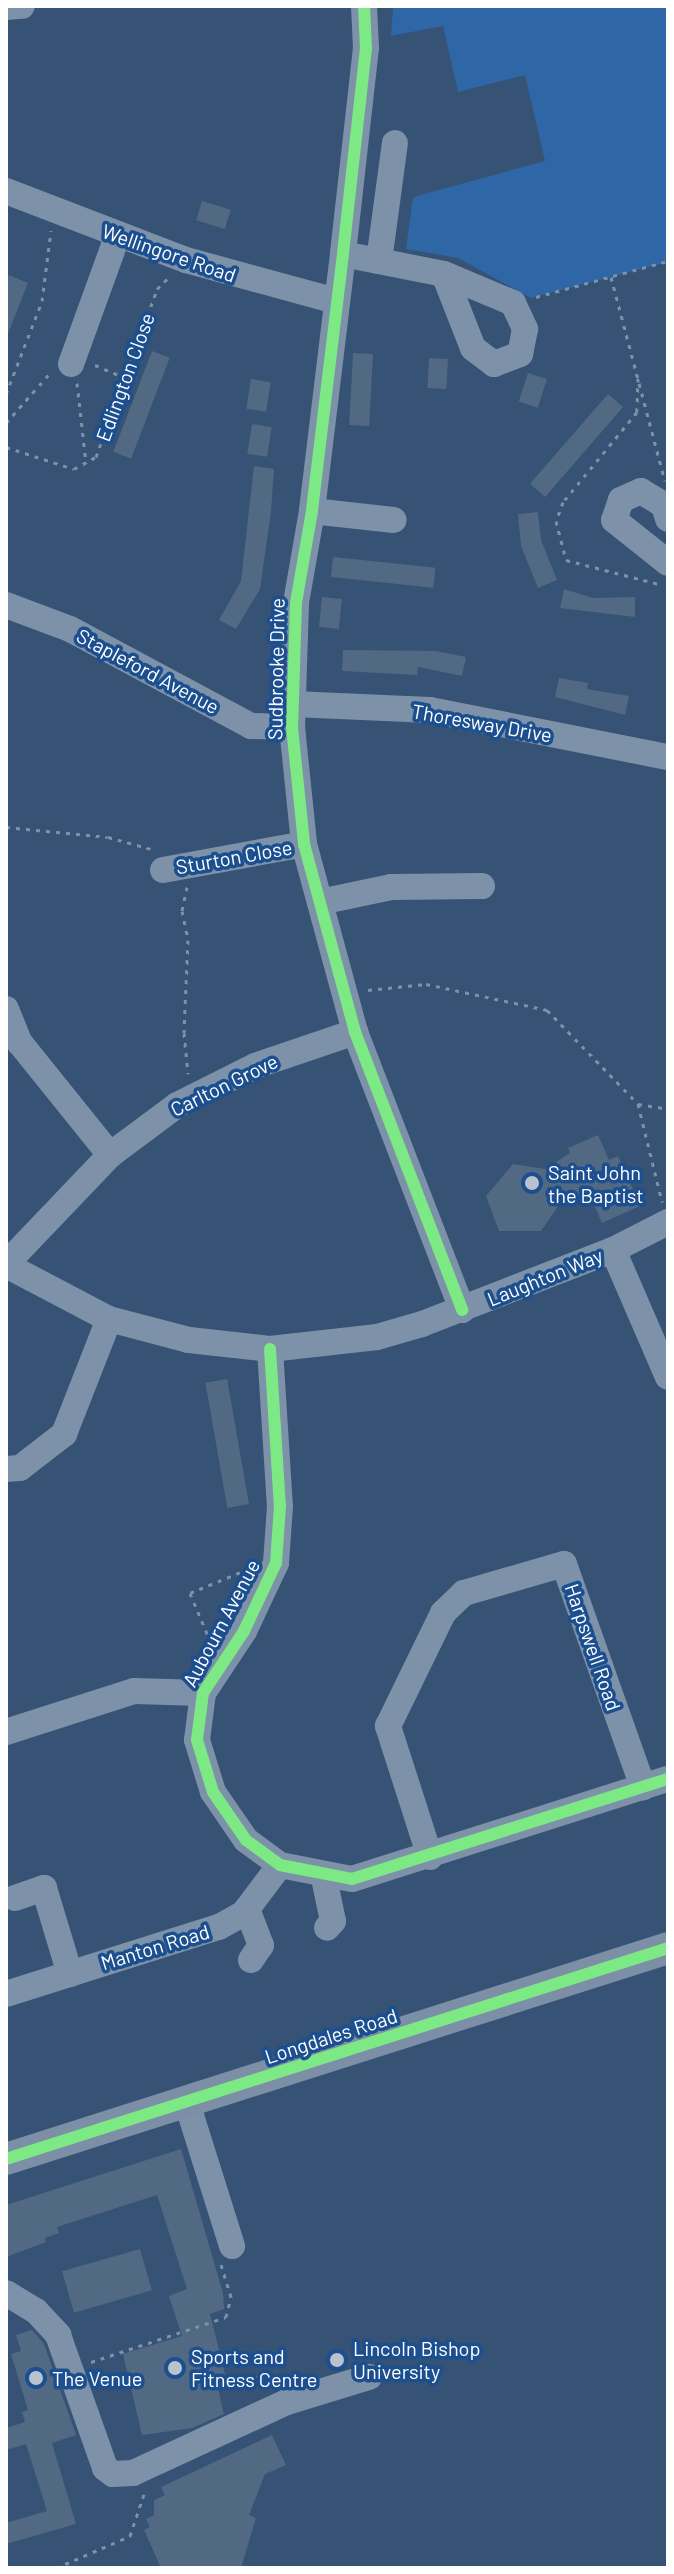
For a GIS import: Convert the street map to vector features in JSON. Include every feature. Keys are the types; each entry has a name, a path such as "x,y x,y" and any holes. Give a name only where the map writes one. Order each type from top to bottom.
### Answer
{"main road":[{"name":"Longdales Road","path":"6,2159 668,1948"}],"street":[{"path":"6,7 22,6"},
{"name":"Sudbrooke Drive","path":"364,6 366,48 343,254 312,511 296,603 293,716 304,844 355,1032 462,1310"},
{"path":"379,261 395,143"},
{"name":"Wellingore Road","path":"6,191 117,237 186,260 336,301"},
{"path":"72,360 117,237"},
{"path":"343,254 444,274 513,303 525,329 520,354 494,364 473,348 444,274"},
{"path":"668,519 664,505 641,491 621,500 614,520 668,563"},
{"path":"312,511 394,520"},
{"name":"Stapleford Avenue","path":"6,605 70,629 251,726 293,716"},
{"name":"Thoresway Drive","path":"293,716 430,710 668,757"},
{"name":"Sturton Close","path":"176,868 304,844"},
{"path":"320,902 391,887 482,886"},
{"path":"6,1009 20,1043 110,1155"},
{"name":"Carlton Grove","path":"6,1264 110,1155 191,1098 255,1066 355,1032"},
{"name":"Laughton Way","path":"6,1264 109,1319 189,1340 270,1349 377,1337 462,1310 613,1250 668,1222"},
{"path":"613,1250 668,1377"},
{"path":"6,1469 20,1468 64,1434 109,1319"},
{"name":"Aubourn Avenue","path":"270,1349 280,1506 276,1563 203,1693 197,1740 213,1792 246,1840 280,1865 324,1878 359,1878 668,1779"},
{"name":"Harpswell Road","path":"430,1857 388,1726 443,1613 464,1593 564,1564 643,1787"},
{"path":"6,1732 134,1691 203,1693"},
{"name":"Manton Road","path":"6,1994 219,1927 247,1909 280,1865"},
{"path":"324,1878 333,1921 327,1928"},
{"path":"15,1898 44,1888 70,1974"},
{"path":"247,1909 261,1945 251,1960"},
{"path":"187,2103 232,2246"},
{"path":"6,2293 36,2311 58,2335 105,2468 113,2474 133,2473 287,2402 369,2377"}],"path":[{"path":"6,394 42,301 53,211"},
{"path":"513,303 668,261"},
{"path":"611,277 668,492"},
{"path":"6,423 53,370 72,360 125,378"},
{"path":"72,360 86,463"},
{"path":"6,827 108,837 152,847 176,868 188,940 184,1033 191,1098"},
{"path":"345,996 389,985 426,984 547,1010 638,1104 668,1222"},
{"path":"638,1104 668,1109"},
{"path":"220,1667 190,1593 259,1564"},
{"path":"87,2351 91,2363 203,2325"},
{"path":"237,2382 276,2372"},
{"path":"56,2568 130,2536 145,2491 159,2485"}],"shaded area":[{"path":"393,6 668,6 668,262 531,298 458,258 406,249 413,197 545,161 525,75 458,92 443,26 391,36"}],"building":[{"path":"202,201 231,210 225,229 196,220"},
{"path":"9,275 28,283 7,336 6,284"},
{"path":"152,351 170,358 131,459 113,452"},
{"path":"353,353 373,354 369,426 349,425"},
{"path":"429,358 448,359 446,389 427,388"},
{"path":"528,373 547,379 538,408 519,402"},
{"path":"251,379 271,382 266,412 246,409"},
{"path":"608,394 623,407 545,497 530,484"},
{"path":"252,424 272,427 267,457 247,454"},
{"path":"254,466 274,469 271,512 260,589 236,629 219,620 241,581"},
{"path":"538,512 541,540 557,580 538,588 521,546 518,514"},
{"path":"333,557 435,568 433,588 331,577"},
{"path":"564,589 593,598 635,597 635,617 560,608"},
{"path":"322,597 342,599 339,629 319,627"},
{"path":"343,650 436,651 466,657 462,676 418,667 417,675 342,671"},
{"path":"559,678 588,683 587,689 629,696 625,715 555,697"},
{"path":"598,1135 609,1160 618,1156 640,1206 602,1223 592,1200 561,1202 541,1231 499,1231 486,1196 513,1164 545,1169 570,1153 568,1148"},
{"path":"227,1379 249,1504 227,1508 205,1383"},
{"path":"181,2149 223,2293 224,2309 210,2314 227,2382 217,2385 224,2414 192,2428 142,2435 123,2354 182,2336 169,2296 187,2289 157,2195 57,2227 59,2233 45,2238 46,2242 6,2257 6,2205"},
{"path":"140,2249 152,2290 74,2313 62,2271"},
{"path":"32,2330 44,2344 76,2435 52,2443 76,2524 6,2544 6,2523 47,2511 26,2444 6,2450 6,2428 25,2422 22,2412 28,2410 11,2354 21,2351 16,2335"},
{"path":"272,2435 286,2465 265,2474 249,2515 256,2518 241,2568 161,2568 144,2530 150,2527 146,2519 154,2515 154,2500 165,2495 161,2487"}],"cycle path":[{"path":"364,6 366,48 343,254 312,511 296,603 292,727 304,844 355,1032 462,1310"},
{"path":"270,1349 280,1506 276,1563 244,1631 203,1693 197,1740 213,1792 246,1840 280,1865 352,1879 668,1779"},
{"path":"6,2159 668,1948"}],"place":[{"name":"Saint John the Baptist","path":"532,1183"},
{"name":"Lincoln Bishop University","path":"337,2360"},
{"name":"Sports and Fitness Centre","path":"175,2368"},
{"name":"The Venue","path":"36,2378"}]}
